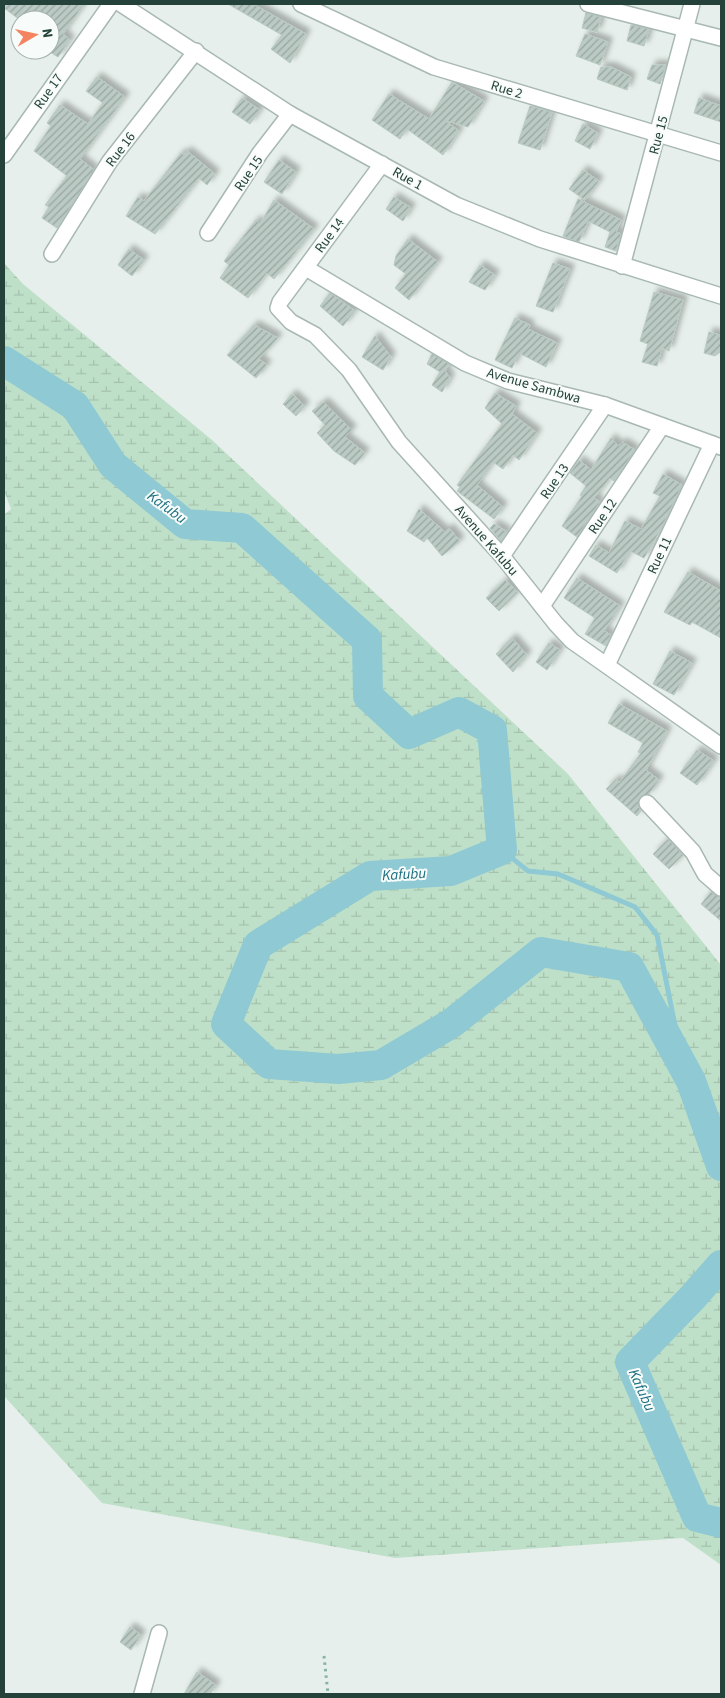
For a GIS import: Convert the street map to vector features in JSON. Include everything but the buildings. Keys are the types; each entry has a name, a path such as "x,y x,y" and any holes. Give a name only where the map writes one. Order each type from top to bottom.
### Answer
{"street":[{"name":"Rue 17","path":"4,154 111,4"},
{"name":"Rue 1","path":"121,4 196,51 290,114 456,205 540,239 721,296"},
{"name":"Rue 2","path":"301,4 434,67 721,153"},
{"path":"588,4 721,38"},
{"name":"Rue 15","path":"622,266 692,4"},
{"name":"Rue 16","path":"52,254 110,161 196,51"},
{"name":"Rue 15","path":"208,233 260,153 290,114"},
{"name":"Rue 14","path":"278,308 280,302 382,164"},
{"name":"Avenue Sambwa","path":"306,268 465,363 508,381 605,405 717,446"},
{"name":"Avenue Kafubu","path":"278,308 291,322 315,335 349,370 399,442 502,556 572,641 720,740"},
{"name":"Rue 13","path":"502,556 605,405"},
{"name":"Rue 12","path":"542,606 662,426"},
{"name":"Rue 11","path":"607,665 717,446"},
{"path":"648,803 692,852 705,874 721,888"},
{"path":"142,1694 159,1633"}],"path":[{"path":"324,1656 328,1694"}],"green space":[{"path":"4,263 23,284 212,440 568,774 721,965 721,1565 683,1538 395,1558 102,1503 4,1396 4,515 11,509 4,491"}],"waterway":[{"name":"Kafubu","path":"4,361 75,406 113,465 185,524 242,528 367,640 368,696 409,734 459,712 492,730 502,850 451,871 370,876 258,945 226,1024 269,1064 338,1069 381,1065 452,1023 541,952 629,967 691,1081 721,1166"},
{"path":"502,850 528,871 558,874 635,907 657,935 683,1066"},
{"name":"Kafubu","path":"721,1265 630,1362 697,1517 721,1523"}]}
